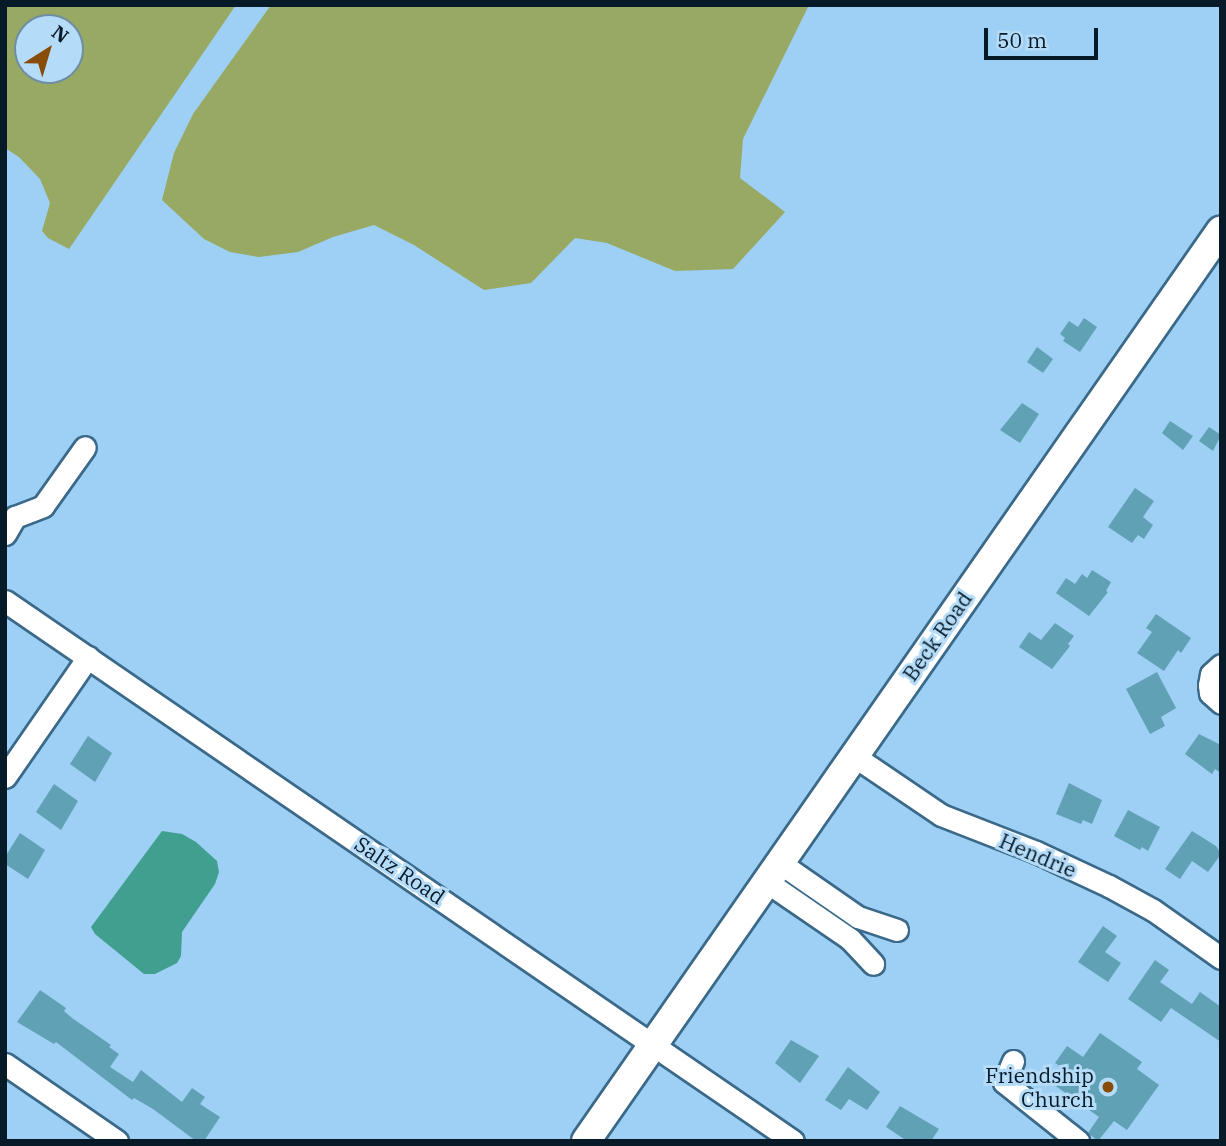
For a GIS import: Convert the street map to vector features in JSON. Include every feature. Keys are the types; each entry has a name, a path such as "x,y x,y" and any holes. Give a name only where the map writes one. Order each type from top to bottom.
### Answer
{"main road":[{"name":"Beck Road","path":"586,1141 1221,230"}],"street":[{"path":"5,534 16,517 43,506 85,447"},
{"name":"Saltz Road","path":"5,601 654,1043 793,1141"},
{"path":"5,777 88,657"},
{"path":"1221,665 1211,674 1209,685 1210,692 1221,703"},
{"name":"Hendrie","path":"854,756 941,815 1036,852 1109,886 1153,910 1221,958"},
{"path":"774,872 858,916 897,930"},
{"path":"774,872 850,939 873,964"},
{"path":"1013,1061 1004,1083 1078,1141"},
{"path":"5,1064 117,1141"}],"shaded area":[{"path":"5,5 236,5 69,249 48,238 42,231 50,203 40,179 19,157 5,148"},
{"path":"271,5 809,5 743,139 740,178 785,212 733,269 675,271 607,243 575,238 531,283 484,290 414,245 374,225 333,237 298,252 259,257 230,252 204,239 162,200 174,153 193,114"},
{"path":"162,831 182,834 196,842 217,861 219,872 215,884 182,932 181,956 177,963 155,974 144,974 95,934 91,927"}],"building":[{"path":"1084,318 1097,327 1080,352 1063,341 1065,338 1060,334 1069,321 1078,327"},
{"path":"1037,347 1053,359 1043,373 1027,362"},
{"path":"1022,403 1039,414 1020,443 1000,430"},
{"path":"1170,421 1193,436 1183,450 1162,433"},
{"path":"1209,427 1221,435 1213,451 1199,441"},
{"path":"1135,488 1154,501 1143,517 1153,525 1144,539 1138,535 1132,543 1108,527"},
{"path":"1092,570 1111,582 1106,591 1108,592 1089,616 1056,593 1066,578 1075,584 1082,574 1087,578"},
{"path":"1156,614 1191,638 1181,653 1178,650 1164,671 1137,653 1152,632 1146,628"},
{"path":"1055,623 1074,636 1068,644 1070,646 1052,669 1019,647 1029,632 1041,640"},
{"path":"1157,672 1176,708 1161,717 1165,726 1150,734 1126,689"},
{"path":"1199,734 1221,745 1221,773 1215,769 1212,774 1185,754"},
{"path":"88,736 112,753 95,782 70,764"},
{"path":"1069,783 1102,800 1092,824 1083,820 1081,824 1056,814"},
{"path":"54,784 78,801 61,830 36,812"},
{"path":"1128,810 1160,827 1148,851 1142,847 1140,850 1114,836"},
{"path":"1192,831 1216,846 1221,854 1208,872 1192,861 1180,879 1165,869"},
{"path":"20,833 45,850 28,879 5,864 5,857"},
{"path":"1103,926 1117,936 1105,952 1121,963 1108,982 1078,962"},
{"path":"1155,960 1169,970 1160,982 1192,1004 1200,992 1221,1007 1221,1042 1171,1008 1161,1022 1128,999"},
{"path":"40,990 66,1008 64,1011 72,1018 111,1045 109,1047 119,1054 110,1067 133,1082 141,1070 182,1102 192,1088 205,1097 200,1104 220,1117 204,1141 196,1141 153,1109 134,1098 132,1100 56,1042 54,1044 17,1022"},
{"name":"Friendship Church","path":"1100,1033 1142,1062 1137,1069 1159,1085 1127,1130 1114,1121 1098,1141 1088,1133 1099,1117 1050,1082 1061,1067 1055,1063 1067,1046 1083,1057"},
{"path":"791,1040 819,1056 800,1083 775,1063"},
{"path":"848,1067 880,1092 867,1110 849,1099 841,1110 825,1100"},
{"path":"900,1106 939,1129 931,1141 907,1141 886,1127"}],"place":[{"name":"Friendship Church","path":"1108,1087"}]}
